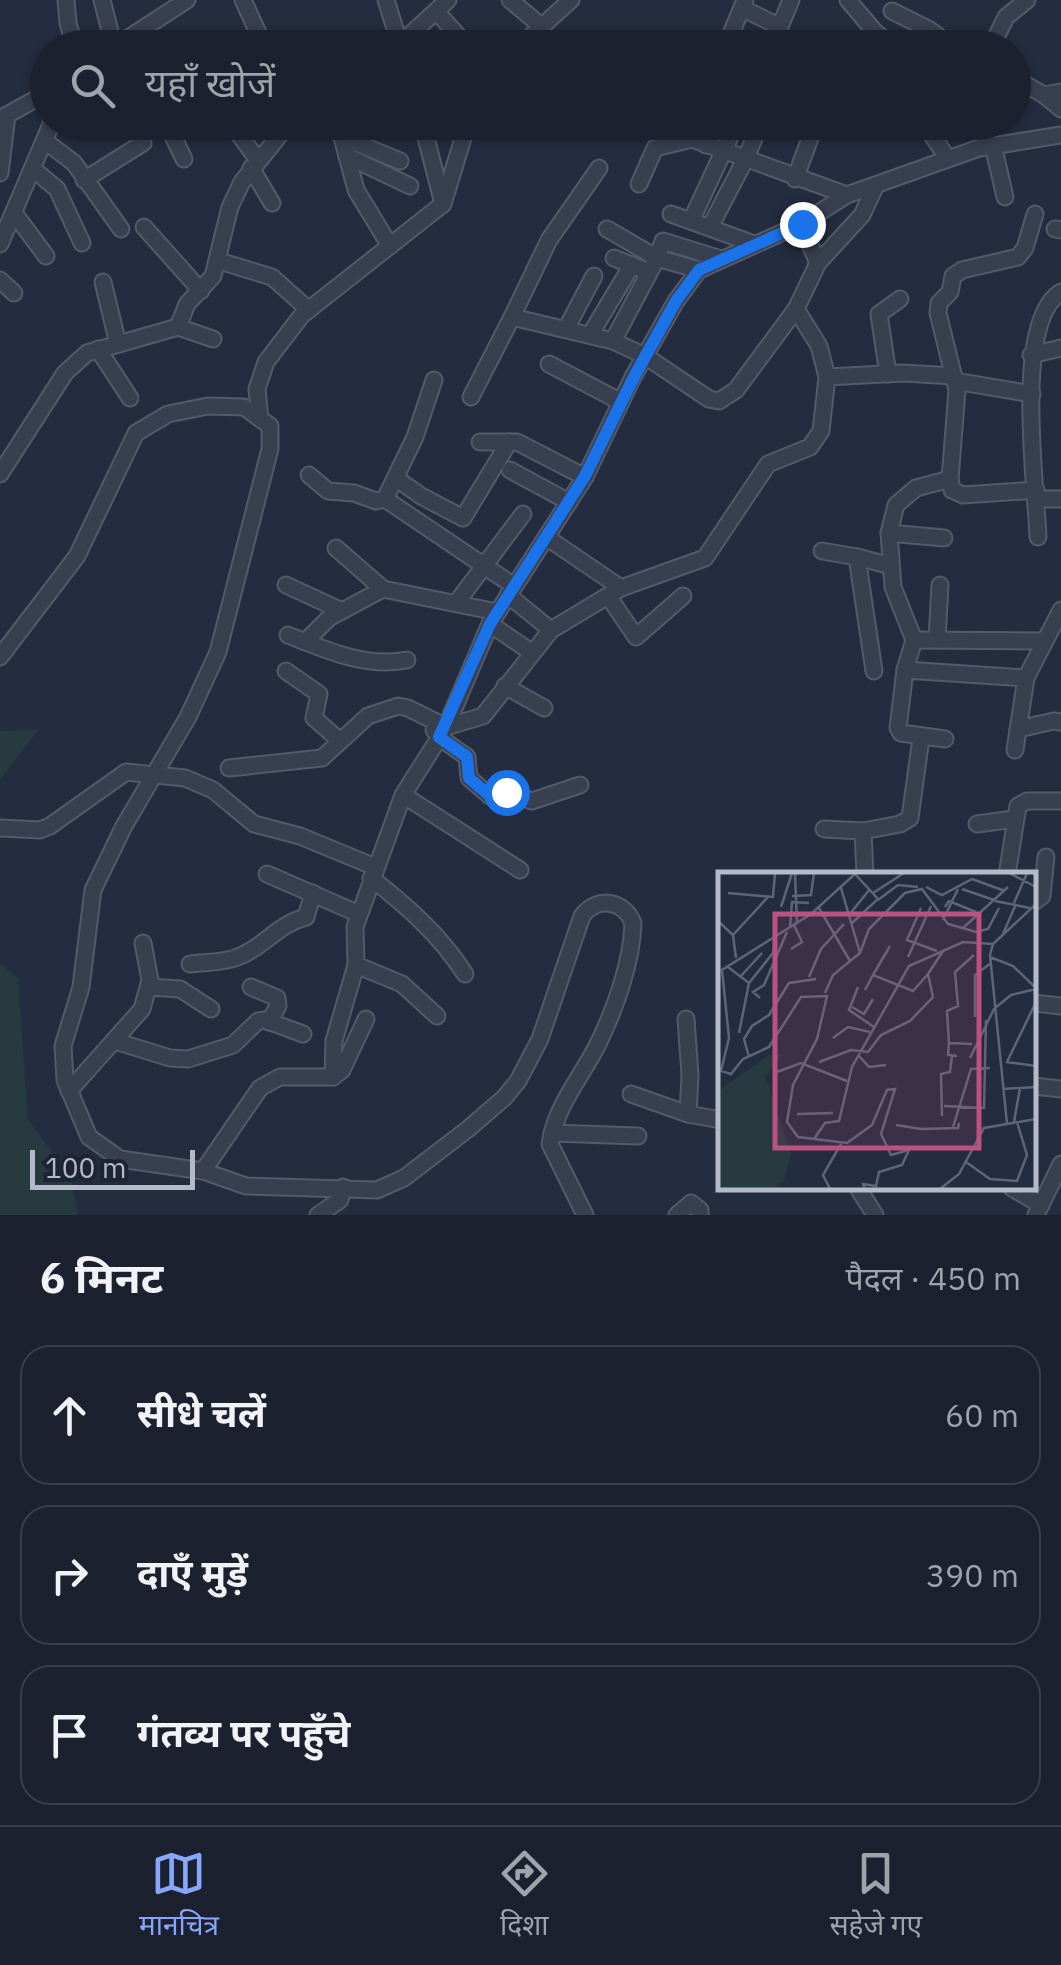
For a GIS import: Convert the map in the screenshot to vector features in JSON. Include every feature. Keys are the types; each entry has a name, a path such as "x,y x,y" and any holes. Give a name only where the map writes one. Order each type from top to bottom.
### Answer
{"street":[{"path":"66,0 70,30"},
{"path":"102,0 110,30"},
{"path":"141,30 188,0"},
{"path":"243,0 257,30"},
{"path":"510,0 540,26"},
{"path":"536,30 571,0"},
{"path":"733,30 744,4 780,28 791,0"},
{"path":"848,0 874,30"},
{"path":"998,0 1021,5"},
{"path":"389,2 396,30"},
{"path":"416,30 443,3 459,30"},
{"path":"1000,30 1006,18 1021,5"},
{"path":"878,30 896,6 930,30"},
{"path":"1053,94 1061,109"},
{"path":"0,174 3,117 30,102"},
{"path":"1031,139 1061,135"},
{"path":"84,180 144,140"},
{"path":"175,140 184,159"},
{"path":"240,140 272,203"},
{"path":"178,328 187,304 214,276 230,207 254,164 275,140"},
{"path":"343,140 356,190 390,246"},
{"path":"351,140 400,161"},
{"path":"427,140 443,204"},
{"path":"260,419 259,375 309,310 443,204 463,140"},
{"path":"639,184 655,148 683,140"},
{"path":"703,140 724,153 847,195"},
{"path":"691,221 729,140"},
{"path":"710,227 754,140"},
{"path":"796,179 810,140"},
{"path":"935,140 948,159"},
{"path":"334,1076 334,1042 356,965 355,928 403,796 443,732 494,618 585,476 676,301 699,270 802,224 847,195 993,145 1027,140"},
{"path":"0,244 45,141 74,163 120,229"},
{"path":"993,145 1006,197"},
{"path":"347,156 410,186"},
{"path":"471,397 549,240 599,168"},
{"path":"33,169 57,189 82,243"},
{"path":"512,317 613,341 646,356 709,399 720,401 736,390 796,309 818,262 862,216 876,185"},
{"path":"14,213 46,256"},
{"path":"671,214 754,244"},
{"path":"1035,214 1018,257 962,270 953,276 950,292 939,303 938,313 957,390 950,479 952,490 963,495 1036,494 1061,499"},
{"path":"802,224 818,262"},
{"path":"144,227 202,290"},
{"path":"607,229 653,265"},
{"path":"613,341 663,241 720,259"},
{"path":"614,258 632,266 699,270"},
{"path":"218,262 272,277 309,310"},
{"path":"590,335 632,266"},
{"path":"566,330 594,276"},
{"path":"0,280 14,293"},
{"path":"103,282 118,344"},
{"path":"1038,537 1032,355 1039,319 1061,292"},
{"path":"888,374 879,314 900,299"},
{"path":"443,732 483,716 551,630 614,592 705,558 768,464 810,447 822,430 827,377 819,346 796,309"},
{"path":"0,474 76,360 98,349 178,328 213,339"},
{"path":"98,349 130,398"},
{"path":"1032,355 1061,350"},
{"path":"548,364 621,402"},
{"path":"827,377 888,374 954,379 1032,394"},
{"path":"309,475 328,491 360,494 376,501 385,498 397,479 434,380"},
{"path":"0,657 77,556 136,434 168,414 208,406 244,407 270,426 270,449 218,652 188,717 93,890 81,988 62,1046 69,1091 89,1138 120,1159 204,1171 246,1186 377,1190 404,1178 504,1098 518,1081 540,1038 582,916 598,904 618,905 634,923 616,998 550,1144 585,1215"},
{"path":"480,442 518,442 585,476"},
{"path":"397,479 464,518 509,442"},
{"path":"510,470 568,502"},
{"path":"945,739 921,738 901,733 898,728 904,670 914,640 892,587 890,534 896,505 916,488 950,479"},
{"path":"385,498 482,564 551,630"},
{"path":"456,602 523,514"},
{"path":"890,534 944,538"},
{"path":"546,537 614,592 636,637 683,596"},
{"path":"336,548 383,590 456,602 494,618 531,652"},
{"path":"822,551 891,566"},
{"path":"857,558 874,671"},
{"path":"286,585 342,611"},
{"path":"937,639 940,585"},
{"path":"305,642 329,618 383,590"},
{"path":"1015,750 1026,678 1061,610"},
{"path":"288,635 342,657 394,663 407,660"},
{"path":"914,640 1042,641"},
{"path":"970,640 971,674"},
{"path":"904,670 1026,678"},
{"path":"286,671 319,694 314,718 340,741"},
{"path":"505,686 544,708"},
{"path":"229,768 322,758 368,716 387,708 408,708 426,717 467,757 469,778 490,796 506,792 532,801 580,785"},
{"path":"1018,729 1061,722"},
{"path":"824,830 863,832 910,818 921,738"},
{"path":"0,828 40,830 126,772 196,780 254,824 300,836 373,872 450,950 466,974"},
{"path":"403,796 520,870"},
{"path":"1007,872 1018,806 1027,801 1061,801"},
{"path":"977,824 1014,819"},
{"path":"863,832 865,872"},
{"path":"1046,858 1038,898 1061,898"},
{"path":"267,874 359,914"},
{"path":"190,964 227,960 257,947 286,923 306,917 313,893"},
{"path":"69,1091 142,1008 148,988 142,943"},
{"path":"356,965 402,984 437,1016"},
{"path":"251,987 277,998 278,1006 269,1022"},
{"path":"148,988 180,990 211,1009"},
{"path":"1036,1003 1061,1006"},
{"path":"204,1171 260,1088 280,1077 334,1076 342,1070 366,1019"},
{"path":"686,1019 688,1114"},
{"path":"115,1041 188,1060 233,1045 258,1022 303,1034"},
{"path":"1036,1086 1061,1089"},
{"path":"631,1094 688,1114 718,1119"},
{"path":"552,1133 638,1136"},
{"path":"1014,1190 1038,1210 1061,1164"},
{"path":"318,1215 340,1200 343,1187"},
{"path":"859,1190 875,1215"},
{"path":"676,1215 691,1204 700,1210 700,1215"}],"shaded area":[{"path":"39,729 0,780 0,731"},
{"path":"0,964 18,978 28,1119 71,1178 78,1215 0,1215"}],"route":[{"path":"506,792 490,796 469,778 467,757 439,737 490,624 585,476 676,301 699,270 802,224"}]}
